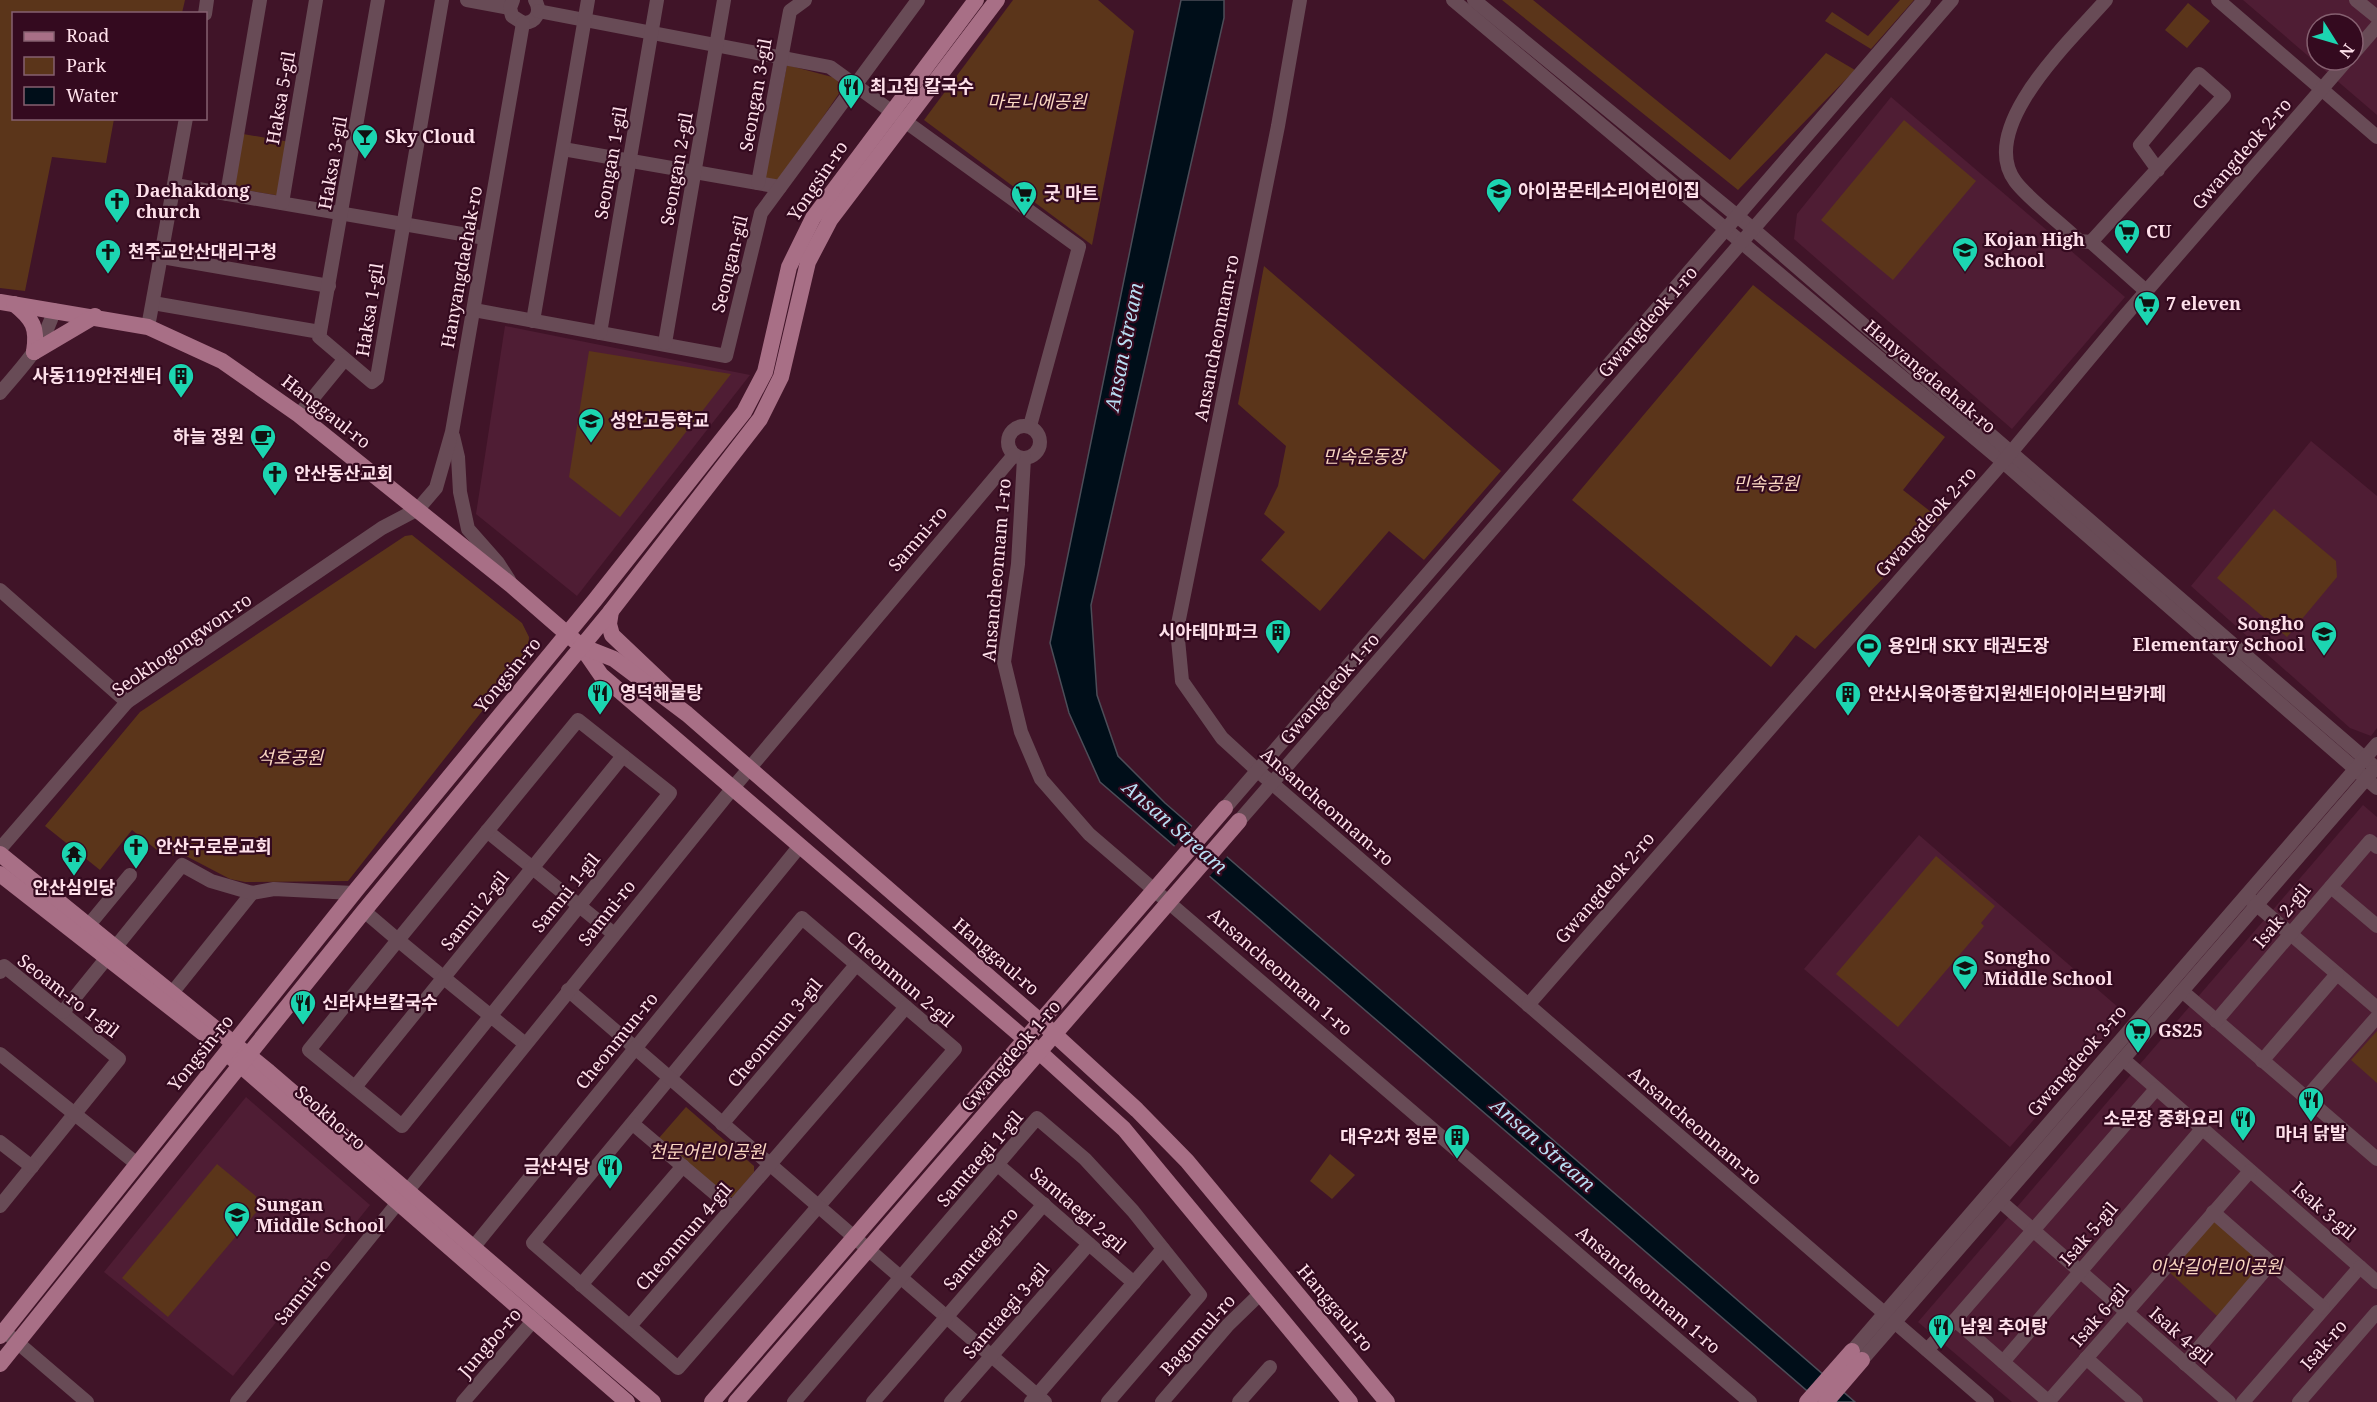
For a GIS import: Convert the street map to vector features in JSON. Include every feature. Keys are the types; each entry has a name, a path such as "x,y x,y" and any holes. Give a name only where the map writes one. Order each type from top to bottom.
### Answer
{"main road":[{"name":"Yongsin-ro","path":"1,1332 353,893 567,634 744,412 765,372 789,267 813,218 976,0"},
{"path":"906,122 997,0"},
{"name":"Yongsin-ro","path":"0,1364 243,1060 611,610 760,419 781,377 808,262 830,220 906,122"},
{"path":"7,303 33,322 37,330 34,352"},
{"name":"Hanggaul-ro","path":"7,303 95,316 148,327 222,361 299,415 418,508 581,646 601,675 1040,1052 1124,1129 1350,1402"},
{"path":"34,352 95,316"},
{"path":"611,610 609,624 612,635 667,687 687,714"},
{"name":"Hanggaul-ro","path":"581,646 614,658 687,714 1041,1022 1137,1110 1187,1161 1386,1402"},
{"name":"Gwangdeok 1-ro","path":"712,1402 852,1237 1225,808"},
{"name":"Gwangdeok 1-ro","path":"736,1402 1239,821"},
{"name":"Seokho-ro","path":"0,854 88,926 111,952 230,1048"},
{"name":"Seokho-ro","path":"0,874 172,993 243,1060 539,1314 653,1402"},
{"name":"Seokho-ro","path":"539,1314 627,1402"},
{"name":"Gwangdeok 3-ro","path":"1807,1402 1857,1355"},
{"name":"Gwangdeok 3-ro","path":"1826,1402 1857,1355"}],"street":[{"path":"227,194 260,0"},
{"name":"Haksa 5-gil","path":"282,203 316,0"},
{"name":"Haksa 3-gil","path":"320,332 343,212 378,0"},
{"name":"Haksa 1-gil","path":"320,332 319,337 344,360 372,382 377,378 442,0"},
{"path":"467,0 512,4 514,20 523,23 531,22 537,5 585,20 781,56 830,68 1080,247 1030,426"},
{"path":"533,321 588,0"},
{"name":"Seongan 1-gil","path":"600,333 657,0"},
{"name":"Seongan 2-gil","path":"665,343 724,0"},
{"name":"Seongan 3-gil","path":"759,183 790,12 806,0"},
{"name":"Seongan-gil","path":"474,309 726,356 760,213 918,0"},
{"name":"Ansancheonnam-ro","path":"1300,0 1278,126 1177,629 1182,681 1222,738 1258,771 1987,1402"},
{"name":"Hanyangdaehak-ro","path":"1453,0 1743,242 2007,457 2374,765"},
{"name":"Hanyangdaehak-ro","path":"1474,0 1753,229 2377,788"},
{"name":"Gwangdeok 1-ro","path":"1225,808 1924,0"},
{"name":"Gwangdeok 1-ro","path":"1239,821 1274,785 1952,0"},
{"path":"2106,0 2032,85 2015,113 2007,139 2008,162 2014,181 2079,241 2091,242 2146,291"},
{"path":"2218,0 2377,137"},
{"path":"2356,0 2377,17"},
{"name":"Hanyangdaehak-ro","path":"418,508 436,488 452,432 523,23"},
{"path":"2365,40 2377,26"},
{"name":"Gwangdeok 2-ro","path":"1528,1005 2007,457 2146,291 2337,72"},
{"path":"2091,242 2158,170 2224,96 2199,74 2140,146 2158,170"},
{"path":"148,327 186,120"},
{"path":"563,149 780,187"},
{"path":"175,185 485,238"},
{"path":"162,257 329,286"},
{"path":"153,303 320,332"},
{"path":"0,393 49,330 54,310"},
{"path":"299,415 344,360"},
{"path":"1030,426 1038,433 1041,443 1037,452 1019,457 1008,446 1009,436 1015,428 1030,426"},
{"path":"452,432 458,457 459,492 468,529 498,563 511,585"},
{"name":"Samni-ro","path":"237,1402 524,1043 750,770 815,687 1019,457"},
{"name":"Ansancheonnam 1-ro","path":"1019,457 1018,564 1004,662 1021,732 1041,779 1089,834 1160,884 1750,1402"},
{"name":"Seokhogongwon-ro","path":"0,849 127,702 382,528 418,508"},
{"path":"0,590 127,702"},
{"name":"Samni 1-gil","path":"578,720 670,793 402,1126 309,1050 487,831 578,720"},
{"name":"Gwangdeok 3-ro","path":"1857,1355 2361,774 2374,765 2377,744"},
{"name":"Samni 2-gil","path":"355,1088 623,756"},
{"path":"487,831 614,934"},
{"name":"Isak 2-gil","path":"2216,1021 2331,887 2375,840"},
{"name":"Cheonmun-ro","path":"469,1253 800,847"},
{"path":"63,1012 182,865 211,881 252,893 283,889 353,893"},
{"path":"88,926 130,875"},
{"path":"2331,887 2377,926"},
{"path":"172,993 252,893"},
{"path":"2251,900 2377,1008"},
{"name":"Gwangdeok 3-ro","path":"1890,1318 2000,1201 2182,991 2251,900"},
{"path":"364,911 524,1043"},
{"name":"Cheonmun 2-gil","path":"802,918 856,965 954,1049 678,1368 533,1243 802,918"},
{"name":"Cheonmun 3-gil","path":"722,1124 856,965"},
{"name":"Seoam-ro 1-gil","path":"0,972 4,966 119,1059 0,1206"},
{"path":"2262,1061 2337,974"},
{"name":"Samtaegi-ro","path":"568,990 991,1356 1037,1400"},
{"path":"2182,991 2376,1158"},
{"name":"Cheonmun 4-gil","path":"630,1326 906,1007"},
{"path":"2306,1098 2377,1017"},
{"path":"0,1054 137,1164"},
{"name":"Isak 3-gil","path":"2123,1059 2360,1267 2243,1402"},
{"path":"1927,1350 2156,1089"},
{"name":"Samtaegi 1-gil","path":"801,1400 900,1278 1037,1118 1085,1160 1133,1211 1200,1295 1108,1402"},
{"path":"633,1124 732,1208"},
{"name":"Isak 5-gil","path":"2003,1362 2202,1129"},
{"path":"0,1142 32,1167"},
{"name":"Samtaegi 2-gil","path":"998,1165 1134,1283"},
{"path":"581,1285 683,1166"},
{"name":"Isak 6-gil","path":"2048,1402 2250,1171"},
{"name":"Isak 4-gil","path":"2000,1201 2229,1402"},
{"name":"Samtaegi-ro","path":"873,1402 1044,1204"},
{"path":"2214,1212 2323,1308"},
{"name":"Samtaegi 3-gil","path":"951,1402 1089,1244"},
{"path":"1037,1400 1163,1249"},
{"path":"2185,1364 2271,1263"},
{"path":"2360,1267 2377,1282"},
{"name":"Bagumul-ro","path":"1162,1402 1228,1325 1261,1293"},
{"name":"Isak-ro","path":"2299,1402 2377,1312"},
{"name":"Jungbo-ro","path":"471,1399 539,1314"},
{"path":"1955,1320 2048,1402"},
{"path":"1,1332 87,1402"},
{"path":"2086,1358 2136,1402"},
{"path":"1244,1400 1270,1367"}],"shaded area":[{"path":"2243,0 2377,0 2377,115 2327,72 2365,72 2365,12 2305,12 2305,53"},
{"name":"Kojan High School","path":"1891,97 2125,297 2012,429 1794,239 1797,214"},
{"name":"성안고등학교","path":"505,326 750,375 577,596 476,514"},
{"name":"Songho Elementary School","path":"2311,441 2377,496 2377,728 2371,736 2350,728 2191,586"},
{"path":"2363,805 2377,817 2377,1402 2012,1402 1918,1322"},
{"name":"Songho Middle School","path":"1919,835 2126,1014 2010,1147 1804,969"},
{"name":"Sungan Middle School","path":"246,1097 370,1205 233,1376 104,1272"}],"green space":[{"path":"0,0 185,0 182,12 12,12 12,120 114,120 106,163 52,157 25,291 0,288"},
{"name":"마로니에공원","path":"1013,0 1098,0 1134,31 1092,245 924,120"},
{"path":"1502,0 1533,0 1730,160 1826,53 1855,70 1738,190"},
{"path":"1900,0 1914,0 1871,49 1825,21 1832,12 1868,36"},
{"path":"2188,3 2210,21 2187,48 2165,30"},
{"path":"787,65 836,78 842,89 779,182 765,178"},
{"path":"1904,120 1976,181 1893,280 1821,220"},
{"path":"243,134 290,142 281,196 234,188"},
{"name":"민속운동장","path":"1264,266 1501,471 1424,560 1389,531 1320,611 1261,560 1285,532 1264,514 1278,486 1286,446 1238,404"},
{"name":"민속공원","path":"1753,285 1945,437 1903,490 1940,519 1815,649 1796,635 1771,667 1572,500"},
{"path":"589,351 731,374 620,517 569,477"},
{"path":"2274,509 2336,561 2337,577 2287,637 2217,578"},
{"name":"석호공원","path":"412,535 522,623 529,637 528,653 348,881 245,882 230,879 186,856 163,855 132,830 100,870 45,826 140,712 405,536"},
{"path":"1936,856 1995,906 1981,923 1984,926 1898,1027 1836,974"},
{"path":"2377,1031 2377,1083 2351,1060"},
{"name":"천문어린이공원","path":"686,1107 754,1166 754,1172 733,1197 727,1197 659,1138"},
{"path":"1330,1154 1355,1175 1332,1199 1310,1181"},
{"path":"217,1164 264,1203 168,1317 122,1278"},
{"name":"이삭길어린이공원","path":"2215,1219 2264,1264 2217,1316 2168,1271"}],"water":[{"name":"Ansan Stream","path":"1181,0 1224,0 1224,18 1091,605 1097,695 1118,756 1165,803 1855,1402 1820,1402 1100,782 1069,713 1050,643"}],"pier":[{"path":"1194,824 1229,854 1208,878 1173,848"}],"place":[{"name":"최고집 칼국수","path":"851,110"},
{"name":"Sky Cloud","path":"365,160"},
{"name":"아이꿈몬테소리어린이집","path":"1499,214"},
{"name":"굿 마트","path":"1024,217"},
{"name":"Daehakdong church","path":"117,224"},
{"name":"CU","path":"2127,255"},
{"name":"Kojan High School","path":"1965,273"},
{"name":"천주교안산대리구청","path":"108,275"},
{"name":"7 eleven","path":"2147,327"},
{"name":"사동119안전센터","path":"181,399"},
{"name":"성안고등학교","path":"591,444"},
{"name":"하늘 정원","path":"263,460"},
{"name":"안산동산교회","path":"275,497"},
{"name":"시아테마파크","path":"1278,655"},
{"name":"Songho Elementary School","path":"2324,657"},
{"name":"용인대 SKY 태권도장","path":"1869,669"},
{"name":"영덕해물탕","path":"600,716"},
{"name":"안산시육아종합지원센터아이러브맘카페","path":"1848,717"},
{"name":"안산구로문교회","path":"136,870"},
{"name":"안산심인당","path":"74,877"},
{"name":"Songho Middle School","path":"1965,991"},
{"name":"신라샤브칼국수","path":"303,1026"},
{"name":"GS25","path":"2138,1054"},
{"name":"마녀 닭발","path":"2311,1123"},
{"name":"소문장 중화요리","path":"2243,1142"},
{"name":"대우2차 정문","path":"1457,1160"},
{"name":"금산식당","path":"610,1190"},
{"name":"Sungan Middle School","path":"237,1238"},
{"name":"남원 추어탕","path":"1941,1350"}]}
